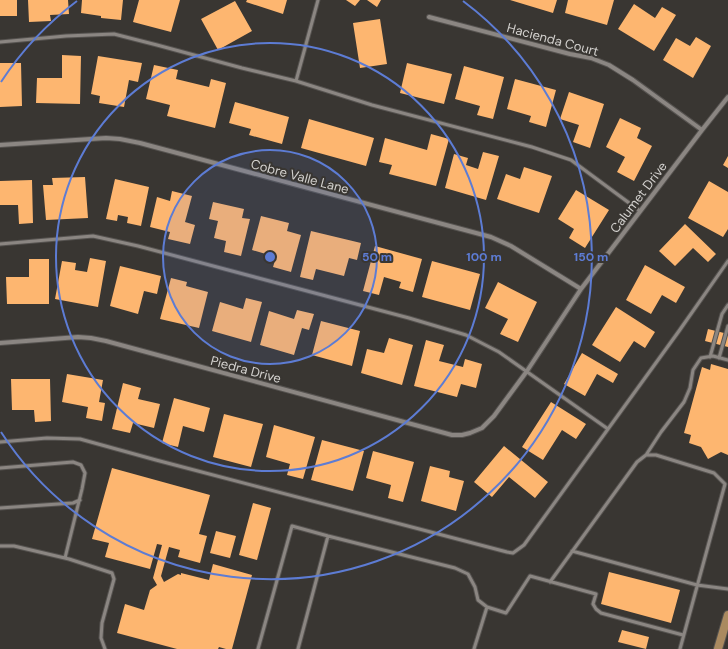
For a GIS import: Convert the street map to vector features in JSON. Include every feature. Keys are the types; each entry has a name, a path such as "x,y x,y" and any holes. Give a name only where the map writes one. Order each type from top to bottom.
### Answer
{"main road":[{"path":"718,649 728,616"}],"street":[{"name":"Hacienda Court","path":"429,17 570,54 591,58 609,65 702,130"},
{"name":"Calumet Drive","path":"482,428 494,416 527,371 581,289 728,97"},
{"name":"Cobre Valle Lane","path":"0,145 106,138 120,139 490,237 511,246 581,289"},
{"name":"Piedra Drive","path":"0,343 78,337 91,338 452,435 462,435 482,428"}],"lane":[{"path":"296,81 318,0"},
{"path":"0,42 66,36 114,34 296,81 372,105 532,147 572,160 640,211"},
{"path":"0,244 93,236 138,246 409,318 466,335 499,352 608,429"},
{"path":"0,442 47,438 80,438 156,460 514,553 524,545 728,261"},
{"path":"710,357 722,314 728,305"},
{"path":"719,358 728,326"},
{"path":"550,582 636,462 646,455 661,432 684,402 690,388 693,370 701,358 713,356 727,360 728,354"},
{"path":"646,455 656,455 714,473 725,484 680,649"},
{"path":"0,468 73,462 81,465 86,473 65,558"},
{"path":"0,508 73,503 80,500"},
{"path":"258,649 292,526 455,568 468,574 475,587 478,600 487,607 506,613 530,576 596,594 593,604 601,613 683,635"},
{"path":"298,649 328,536"},
{"path":"0,546 14,546 65,558 112,573 114,579 102,623 101,638 105,649"},
{"path":"572,551 697,585 728,589"},
{"path":"474,649 487,607"}],"building":[{"path":"0,0 17,0 17,16 0,16"},
{"path":"28,0 68,0 69,14 50,15 51,21 29,22"},
{"path":"82,0 123,0 121,20 101,18 101,16 81,13"},
{"path":"139,0 180,0 171,32 133,22"},
{"path":"247,0 287,0 283,14 246,2"},
{"path":"346,0 360,0 355,6"},
{"path":"367,0 381,0 377,7"},
{"path":"510,0 557,0 553,13"},
{"path":"568,0 614,0 607,25 565,13"},
{"path":"235,1 252,31 218,50 201,19"},
{"path":"634,4 655,18 662,7 676,15 654,51 618,29"},
{"path":"380,19 387,64 360,68 353,23"},
{"path":"696,37 711,46 693,78 663,60 676,38 690,46"},
{"path":"62,55 81,56 80,104 36,103 37,78 62,78"},
{"path":"98,56 142,63 138,82 129,80 124,107 99,103 100,96 91,94"},
{"path":"0,63 21,63 22,106 0,107"},
{"path":"407,63 452,74 444,104 400,93"},
{"path":"154,65 178,70 176,79 209,87 211,79 226,83 215,128 167,116 170,105 146,99"},
{"path":"464,66 504,77 493,119 477,115 480,106 455,99"},
{"path":"515,79 556,90 546,127 529,122 531,116 507,109"},
{"path":"569,92 604,104 590,148 573,142 579,125 560,119"},
{"path":"235,102 289,117 282,144 249,135 251,129 229,123"},
{"path":"620,118 641,128 637,138 652,146 634,181 617,172 625,157 606,147"},
{"path":"309,119 374,138 366,166 301,148"},
{"path":"431,134 449,139 436,186 389,174 392,165 379,162 385,138 427,150"},
{"path":"483,152 499,156 486,200 445,188 454,154 468,158 466,165 478,169"},
{"path":"728,156 728,168 723,165"},
{"path":"524,167 552,176 539,213 497,199 506,174 520,179"},
{"path":"85,177 88,218 46,220 43,185 53,185 52,178"},
{"path":"115,179 149,187 141,226 127,223 128,217 118,215 117,221 106,219"},
{"path":"32,180 33,223 19,224 18,205 0,205 0,181"},
{"path":"709,181 728,192 728,229 723,237 688,218"},
{"path":"576,190 609,210 585,248 569,238 574,229 558,219"},
{"path":"172,191 192,196 185,222 195,225 190,244 168,239 170,232 150,227 157,197 170,201"},
{"path":"213,202 244,209 242,218 250,219 241,256 224,252 226,241 214,238 218,221 209,219"},
{"path":"261,216 289,223 287,231 301,235 291,272 273,267 276,257 252,250"},
{"path":"685,224 716,254 708,262 693,248 675,266 659,251"},
{"path":"311,231 361,243 357,260 349,258 344,276 316,269 313,280 300,277"},
{"path":"375,246 422,259 413,292 399,288 401,282 384,277 379,295 363,291"},
{"path":"90,258 106,261 98,307 55,299 62,261 76,263 75,270 87,272"},
{"path":"29,259 49,259 49,304 7,304 6,277 29,277"},
{"path":"432,261 480,274 470,310 422,297"},
{"path":"645,265 685,287 676,303 662,295 651,314 626,300"},
{"path":"120,266 161,276 157,294 144,291 138,314 110,306"},
{"path":"171,278 187,282 186,286 208,292 199,328 160,319"},
{"path":"498,282 537,302 518,342 500,334 508,319 485,308"},
{"path":"246,298 262,302 251,342 212,331 220,302 243,309"},
{"path":"616,307 655,332 645,348 634,341 620,362 592,345"},
{"path":"297,310 314,314 309,330 302,328 294,355 260,345 269,311 294,319"},
{"path":"321,321 360,331 352,366 312,355"},
{"path":"708,329 728,334 728,347 705,341"},
{"path":"389,338 413,345 402,385 361,373 367,349 384,353"},
{"path":"426,340 444,345 439,361 463,367 465,359 482,364 476,388 461,384 457,397 414,386"},
{"path":"582,353 618,374 613,383 597,374 585,396 564,384"},
{"path":"711,364 728,369 728,455 721,452 708,459 701,447 689,443 691,435 684,433 702,367 710,370"},
{"path":"67,374 103,380 99,402 105,403 102,421 86,418 88,407 62,402"},
{"path":"11,379 50,379 51,421 35,422 34,410 12,410"},
{"path":"123,383 141,388 138,399 160,404 154,428 133,423 130,433 112,429"},
{"path":"174,398 210,408 204,432 183,426 178,447 162,443"},
{"path":"551,402 586,424 576,439 562,430 543,460 522,447"},
{"path":"224,414 263,424 251,467 213,457"},
{"path":"274,425 315,437 303,479 287,475 290,464 266,457"},
{"path":"322,440 364,451 353,491 311,480"},
{"path":"504,446 548,482 535,498 509,477 492,497 474,482"},
{"path":"373,451 414,462 403,502 388,498 391,485 366,478"},
{"path":"430,466 450,471 449,477 464,481 456,511 421,501"},
{"path":"112,468 210,495 199,534 207,536 200,563 178,557 180,550 169,547 161,576 164,582 178,574 181,575 181,573 209,580 213,564 252,575 232,649 219,647 218,649 177,649 117,633 125,604 144,610 150,590 157,585 153,578 162,545 157,544 150,569 105,557 109,543 92,539"},
{"path":"253,503 271,508 257,560 239,555"},
{"path":"216,531 236,536 230,558 210,553"},
{"path":"609,572 680,590 671,623 601,604"},
{"path":"622,630 649,637 646,649 618,642"}]}
